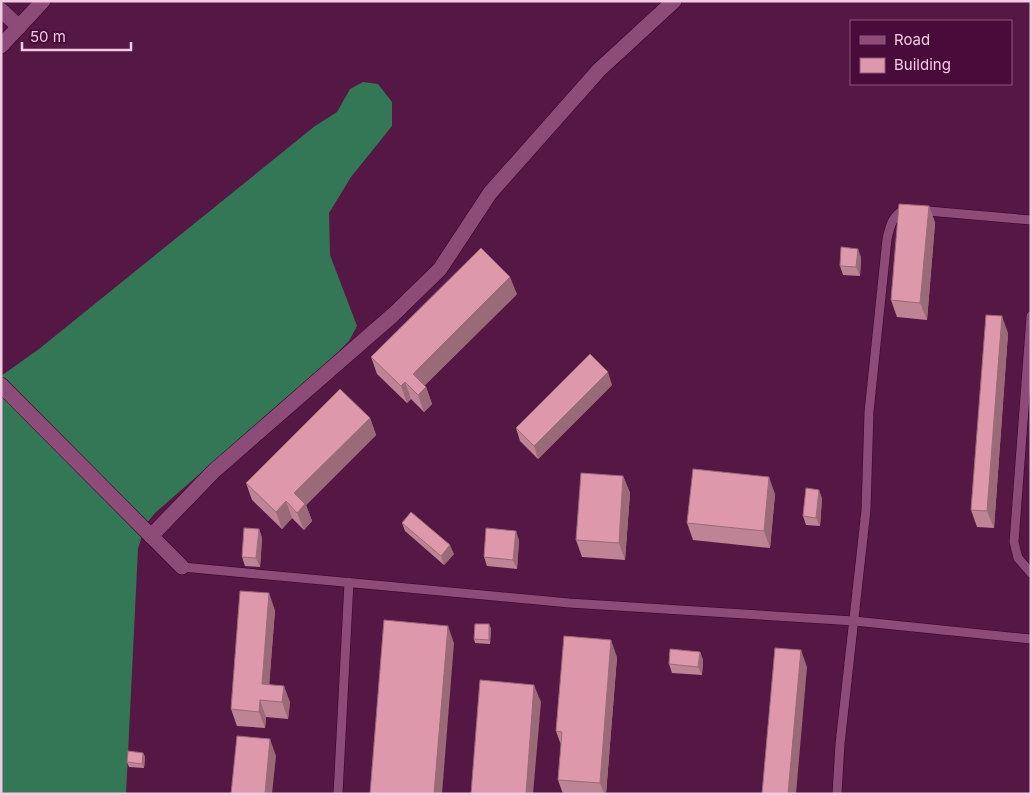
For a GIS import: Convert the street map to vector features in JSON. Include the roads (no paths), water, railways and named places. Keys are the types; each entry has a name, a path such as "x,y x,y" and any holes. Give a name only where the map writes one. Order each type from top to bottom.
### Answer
{"street":[{"path":"1,46 42,1"},
{"path":"151,536 214,471 394,314 440,269 490,193 599,70 669,4"},
{"path":"1,10 19,27"},
{"path":"1,385 182,567"}],"lane":[{"path":"837,794 840,744 866,510 869,412 887,239 891,222 897,213 904,209 1031,220"},
{"path":"1031,316 1014,542 1018,558 1031,573"},
{"path":"182,567 568,603 854,621 1031,639"},
{"path":"338,794 349,582"}]}
